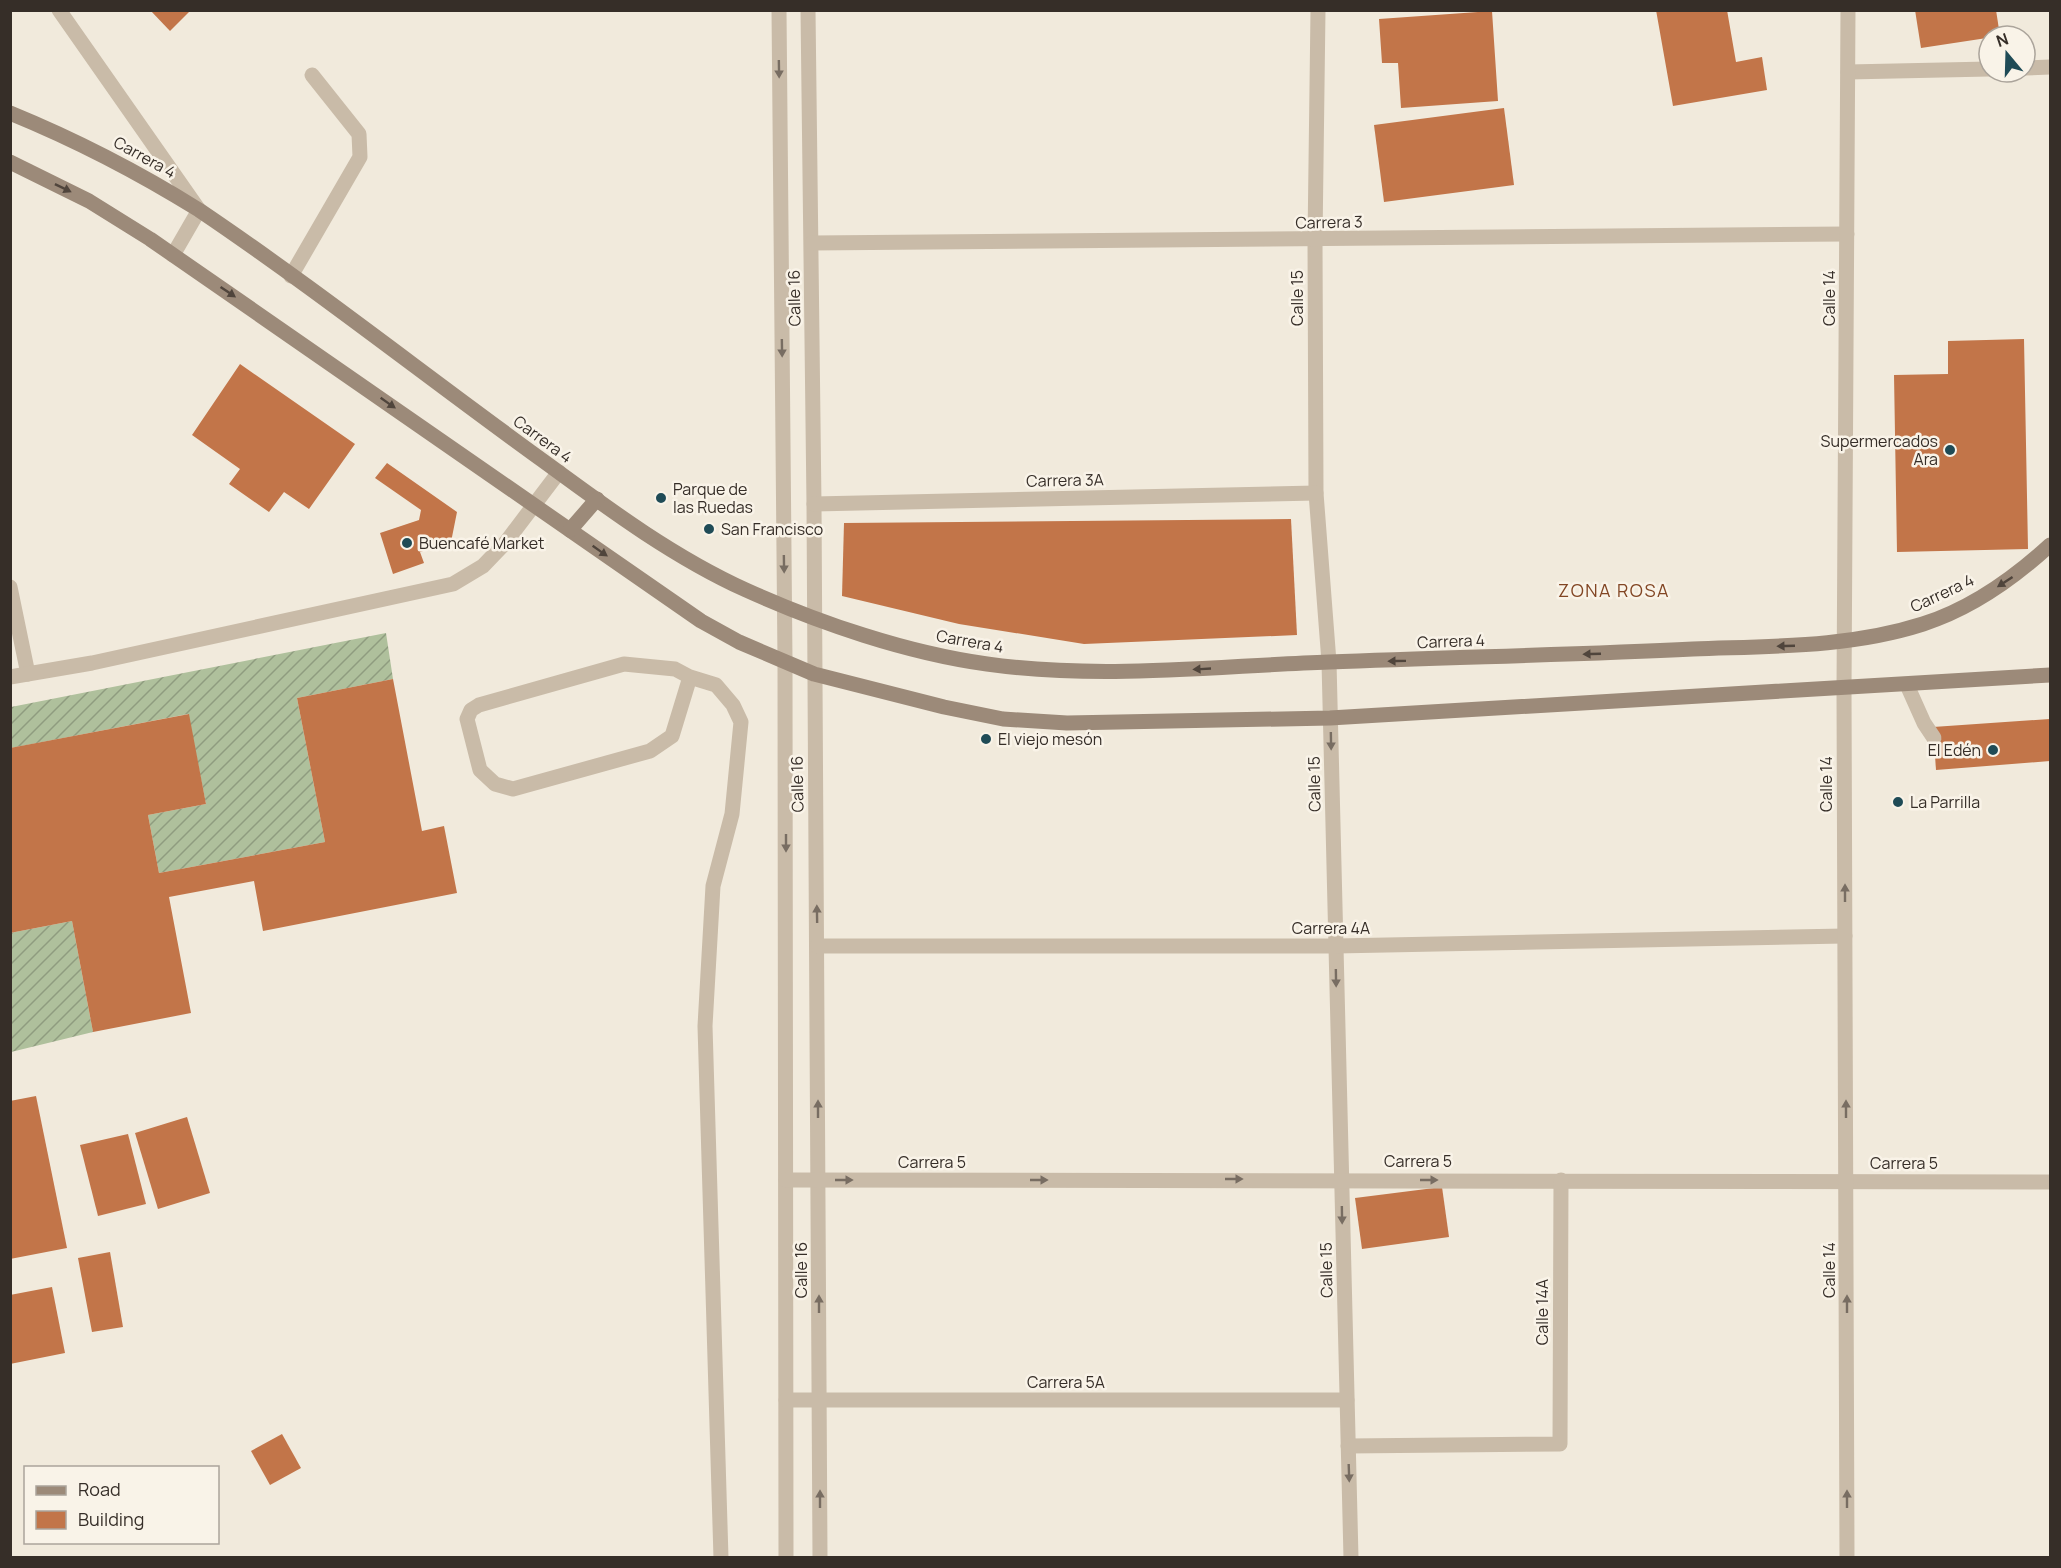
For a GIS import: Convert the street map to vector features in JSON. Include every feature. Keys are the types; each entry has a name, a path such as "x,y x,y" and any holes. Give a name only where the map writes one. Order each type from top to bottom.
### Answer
{"main road":[{"name":"Carrera 4","path":"10,113 77,141 149,178 199,210 597,500 709,570 746,590 814,617 912,648 983,663 1054,671 1116,674 1329,662 1845,643 1925,624 1964,606 2009,580 2050,545"},
{"path":"10,162 89,201 173,255 701,621 739,642 814,674 944,707 1003,718 1066,723 1330,718 2050,675"},
{"path":"570,530 597,500"}],"street":[{"path":"59,10 199,210 173,255"},
{"name":"Calle 16","path":"779,10 785,662 786,1557"},
{"name":"Calle 16","path":"808,10 812,243 820,1557"},
{"name":"Calle 15","path":"1318,10 1315,240 1316,492 1329,662 1351,1557"},
{"name":"Calle 14","path":"1847,1557 1844,689 1848,10"},
{"path":"1848,72 1977,69"},
{"path":"291,276 360,156 359,134 312,75"},
{"name":"Carrera 3","path":"812,243 1847,234"},
{"path":"10,677 92,663 453,584 483,566 507,542 559,472"},
{"name":"Carrera 3A","path":"814,504 1316,492"},
{"path":"10,587 28,674"},
{"path":"690,677 672,736 650,751 513,789 495,784 480,770 467,719 471,710 479,705 624,664 675,669 690,677 716,685 734,705 741,722 732,814 713,886 705,1026 721,1557"},
{"path":"1906,685 1923,723 1934,738"},
{"name":"Carrera 4A","path":"817,945 1336,946 1845,936"},
{"name":"Carrera 5","path":"786,1180 1341,1179 2050,1182"},
{"name":"Calle 14A","path":"1348,1446 1560,1444 1561,1180"},
{"name":"Carrera 5A","path":"786,1400 1347,1400"}],"green space":[{"path":"386,633 393,679 297,698 325,842 159,873 148,815 206,804 188,714 11,748 11,707"},
{"path":"72,921 93,1032 11,1052 10,933"}],"building":[{"path":"150,10 191,10 170,31"},
{"path":"1656,10 1727,10 1736,62 1762,57 1767,90 1673,106"},
{"path":"1915,10 1996,10 1998,24 1977,24 1977,39 1921,48"},
{"path":"1492,11 1498,101 1401,108 1398,63 1382,63 1379,19"},
{"path":"1504,108 1514,185 1384,202 1374,125"},
{"path":"2024,339 2028,549 1897,552 1894,375 1948,374 1948,341"},
{"path":"240,364 355,444 309,509 284,492 269,512 229,484 240,469 192,435"},
{"path":"387,463 457,512 451,542 420,552 424,563 393,574 380,533 419,520 421,510 375,478"},
{"path":"1291,519 1297,635 1084,644 959,624 842,596 844,523"},
{"path":"393,679 422,831 444,826 457,893 263,931 254,881 169,897 191,1013 93,1032 72,921 10,933 10,748 189,714 206,804 148,815 159,873 325,842 297,698"},
{"name":"El Edén","path":"2050,719 2050,761 1936,770 1933,727"},
{"path":"36,1096 67,1248 10,1259 10,1101"},
{"path":"187,1117 210,1193 158,1209 135,1133"},
{"path":"128,1134 146,1204 98,1216 80,1145"},
{"path":"1442,1187 1449,1237 1362,1249 1355,1198"},
{"path":"110,1252 123,1327 92,1332 78,1258"},
{"path":"52,1287 65,1353 10,1364 10,1295"},
{"path":"282,1434 301,1468 270,1485 251,1451"}],"place":[{"name":"Supermercados Ara","path":"1950,450"},
{"name":"Parque de las Ruedas","path":"661,498"},
{"name":"San Francisco","path":"709,529"},
{"name":"Buencafé Market","path":"407,543"},
{"name":"El viejo mesón","path":"986,739"},
{"name":"El Edén","path":"1993,750"},
{"name":"La Parrilla","path":"1898,802"}],"district":[{"name":"ZONA ROSA","path":"1614,590"}]}
